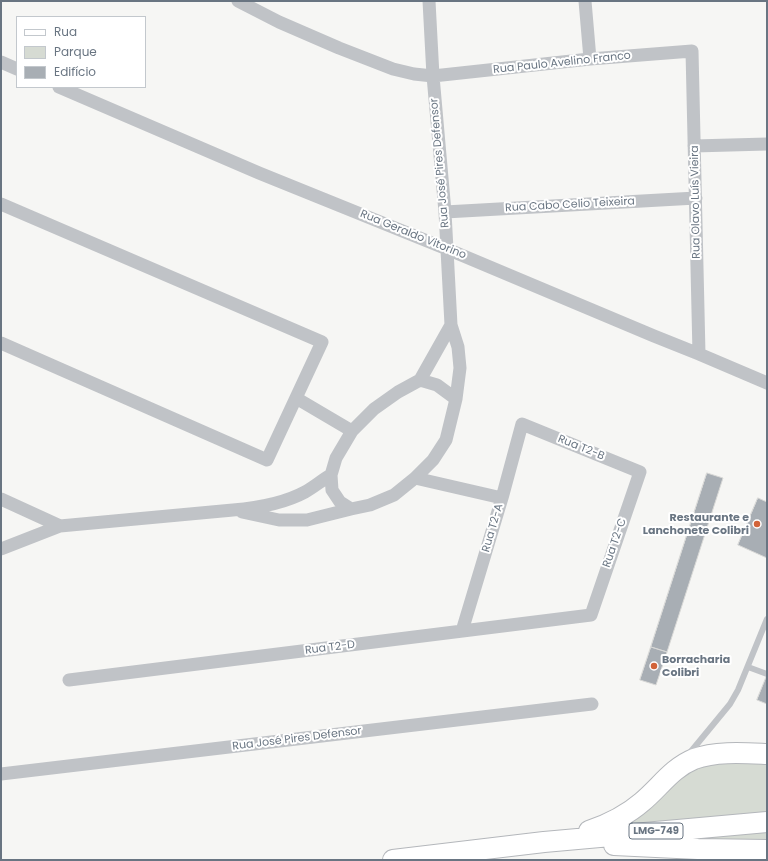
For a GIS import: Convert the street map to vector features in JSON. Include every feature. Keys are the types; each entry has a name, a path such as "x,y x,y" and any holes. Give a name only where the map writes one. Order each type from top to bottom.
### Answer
{"main road":[{"path":"544,842 588,832 609,824 627,814 643,801 676,769 694,759 717,754 743,752 767,754"},
{"name":"LMG-749","path":"393,860 544,842 767,822"},
{"path":"544,842 698,850 767,850"}],"street":[{"name":"Rua Paulo Avelino Franco","path":"238,1 279,22 352,54 393,69 414,74 433,76 590,59 692,51"},
{"name":"Rua José Pires Defensor","path":"351,509 370,505 394,495 415,478 433,460 446,440 456,399 460,368 458,347 451,326 445,212 433,76 429,1"},
{"path":"585,1 590,59"},
{"name":"Rua Olavo Luís Vieira","path":"692,51 699,354"},
{"path":"1,62 16,69"},
{"name":"Rua Geraldo Vitorino","path":"61,88 259,173 447,249 767,383"},
{"path":"694,146 767,144"},
{"name":"Rua Cabo Celio Teixeira","path":"445,212 696,198"},
{"path":"1,204 322,342 267,460 1,343"},
{"path":"351,509 340,502 332,490 331,475 336,458 352,431 374,409 398,392 420,380 451,326"},
{"path":"420,380 437,385 456,399"},
{"path":"296,398 352,431"},
{"name":"Rua T2-B","path":"522,424 640,472"},
{"name":"Rua T2-A","path":"462,631 502,498 522,424"},
{"name":"Rua T2-C","path":"591,615 640,472"},
{"path":"1,549 60,526 233,510 274,504 305,492 331,475"},
{"path":"415,478 502,498"},
{"path":"1,499 60,526"},
{"path":"233,510 279,520 307,520 351,509"},
{"name":"Rua T2-D","path":"69,680 591,615"},
{"name":"Rua José Pires Defensor","path":"1,774 592,704"}],"lane":[{"path":"676,769 730,704 765,631 767,619"},
{"path":"748,667 767,674"}],"green space":[{"path":"767,754 767,850 588,832 676,769"}],"building":[{"path":"707,473 723,478 667,652 651,647"},
{"name":"Restaurante e Lanchonete Colibri","path":"758,498 767,502 767,558 738,545"},
{"name":"Borracharia Colibri","path":"651,647 667,652 656,685 640,680"},
{"path":"767,675 767,704 757,700"}],"place":[{"name":"Restaurante e Lanchonete Colibri","path":"757,524"},
{"name":"Borracharia Colibri","path":"654,666"}]}
